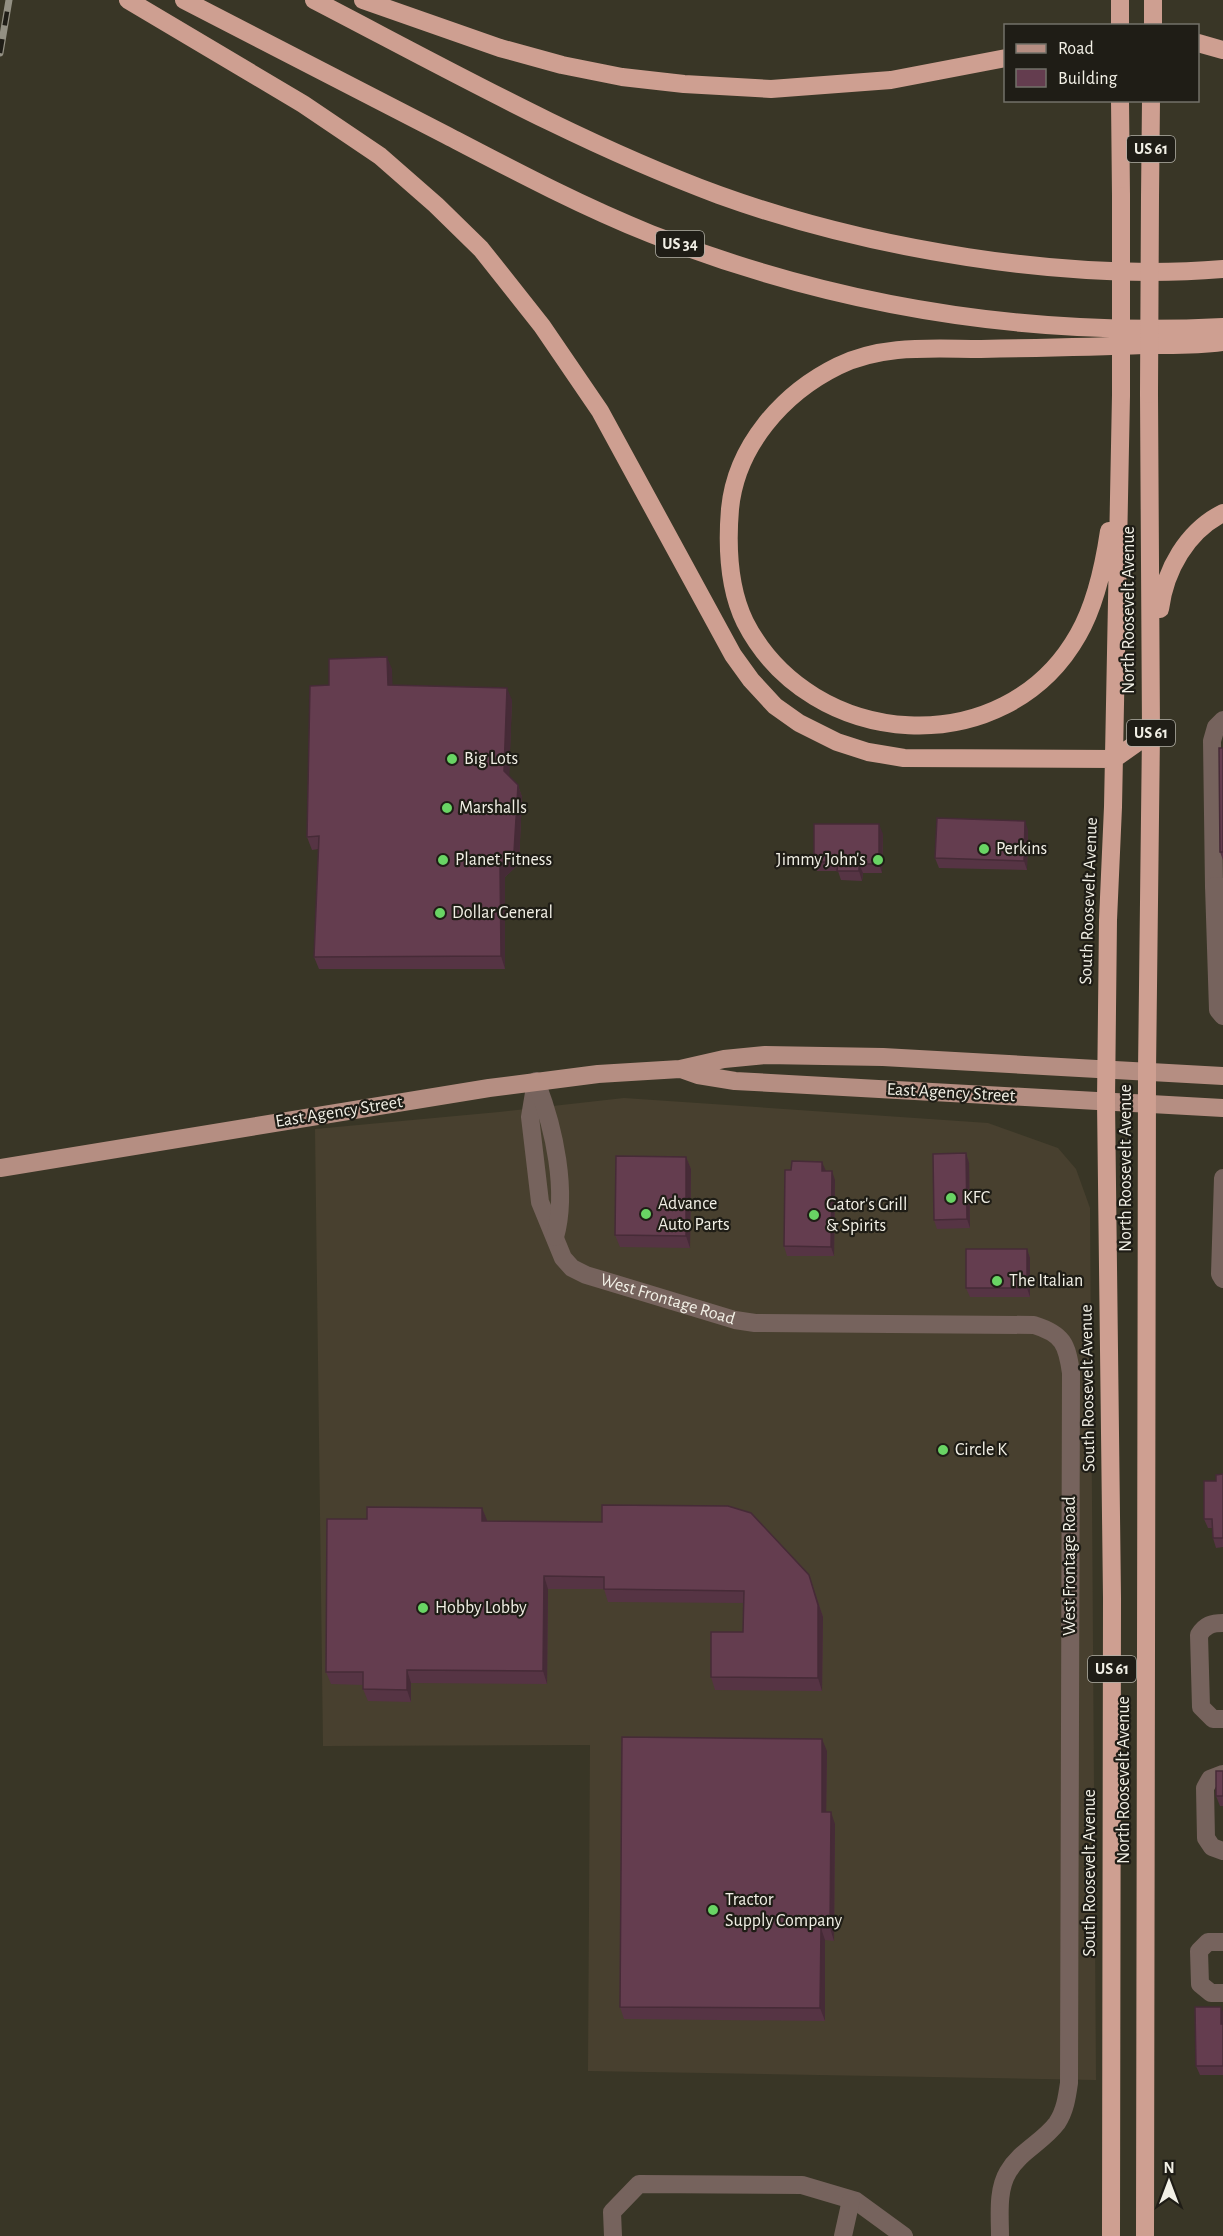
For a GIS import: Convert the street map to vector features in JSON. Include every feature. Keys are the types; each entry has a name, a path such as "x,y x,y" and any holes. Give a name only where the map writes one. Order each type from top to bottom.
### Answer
{"highway":[{"path":"128,0 303,104 380,156 436,205 481,249 542,326 600,411 733,655 751,680 776,706 799,723 837,742 868,752 904,758 1114,759 1151,732"},
{"name":"US 34","path":"184,0 533,180 650,233 754,270 846,295 973,319 1040,326 1104,329 1223,327"},
{"path":"314,0 554,123 635,161 720,195 802,222 971,257 1058,267 1193,272 1223,269"},
{"path":"363,0 500,48 562,65 622,77 684,84 771,89 880,80 1004,58"},
{"path":"1120,0 1120,24"},
{"path":"1153,0 1153,24"},
{"path":"1199,44 1223,50"},
{"name":"South Roosevelt Avenue","path":"1111,2236 1112,1598 1106,1070 1121,395 1120,102"},
{"name":"North Roosevelt Avenue","path":"1144,2236 1147,1072 1151,732 1149,394 1151,102"},
{"path":"1120,449 1106,550 1092,603 1078,635 1059,661 1018,698 983,713 933,726 865,720 833,708 805,692 781,673 762,649 745,621 735,595 729,531 732,497 741,462 761,429 783,404 809,383 839,365 870,354 900,349 1060,348 1223,342"},
{"path":"1151,682 1163,587 1177,557 1194,535 1223,513"}],"main road":[{"name":"East Agency Street","path":"0,1168 536,1081 598,1074 680,1069 724,1059 789,1054 1223,1076"},
{"name":"East Agency Street","path":"680,1069 698,1075 735,1081 1223,1108"}],"street":[{"path":"1223,720 1216,727 1218,741 1218,1010 1223,1016"},
{"name":"West Frontage Road","path":"536,1081 552,1130 560,1193 560,1220 555,1237 563,1258 572,1268 586,1275 735,1320 773,1324 1034,1325 1048,1329 1063,1341 1071,1373 1069,2083 1066,2104 1058,2122 1016,2160 1006,2173 1002,2187 1000,2236"},
{"path":"1223,1178 1220,1274 1223,1279"},
{"path":"1223,1623 1213,1623 1203,1628 1199,1635 1201,1707 1213,1719 1223,1719"},
{"path":"1223,1774 1210,1779 1205,1788 1206,1838 1212,1847 1223,1851"},
{"path":"1223,1942 1208,1942 1199,1951 1200,1984 1211,1993 1223,1993"},
{"path":"613,2236 612,2212 639,2184 802,2186 856,2201 904,2236"},
{"path":"843,2236 851,2200"}],"shaded area":[{"path":"624,1098 988,1123 1058,1148 1076,1169 1090,1208 1096,2080 588,2071 590,1745 323,1746 315,1129"}],"building":[{"path":"387,657 388,685 507,688 504,771 518,785 514,852 500,865 501,956 314,957 319,836 307,837 310,686 329,685 329,659"},
{"path":"1219,748 1223,748 1223,852 1220,852"},
{"name":"Perkins","path":"937,818 1025,821 1024,861 935,858"},
{"path":"814,824 879,824 879,864 859,864 859,871 837,871 838,862 814,862"},
{"path":"966,1153 967,1219 934,1220 933,1154"},
{"path":"616,1156 686,1157 686,1236 615,1235"},
{"path":"792,1161 822,1162 822,1171 832,1171 831,1247 784,1246 785,1170 791,1170"},
{"path":"966,1249 1027,1249 1027,1288 966,1288"},
{"path":"1223,1474 1223,1538 1213,1538 1212,1519 1204,1519 1204,1481 1216,1481 1216,1475"},
{"path":"602,1505 728,1506 751,1513 809,1575 818,1605 818,1678 711,1677 711,1632 743,1632 744,1591 604,1589 604,1577 544,1576 543,1671 407,1670 407,1690 363,1689 363,1672 326,1672 327,1519 367,1519 367,1507 482,1508 482,1521 602,1522"},
{"path":"622,1737 822,1739 822,1812 831,1812 830,1928 821,1928 820,2008 620,2007"},
{"path":"1216,1771 1223,1771 1223,1796 1216,1796"},
{"path":"1195,2007 1221,2007 1223,2066 1196,2066"}],"railway":[{"path":"0,53 9,0"}],"place":[{"name":"Big Lots","path":"452,759"},
{"name":"Marshalls","path":"447,808"},
{"name":"Perkins","path":"984,849"},
{"name":"Planet Fitness","path":"443,860"},
{"name":"Jimmy John's","path":"878,860"},
{"name":"Dollar General","path":"440,913"},
{"name":"KFC","path":"951,1198"},
{"name":"Advance Auto Parts","path":"646,1214"},
{"name":"Gator's Grill & Spirits","path":"814,1215"},
{"name":"The Italian","path":"997,1281"},
{"name":"Circle K","path":"943,1450"},
{"name":"Hobby Lobby","path":"423,1608"},
{"name":"Tractor Supply Company","path":"713,1910"}]}
